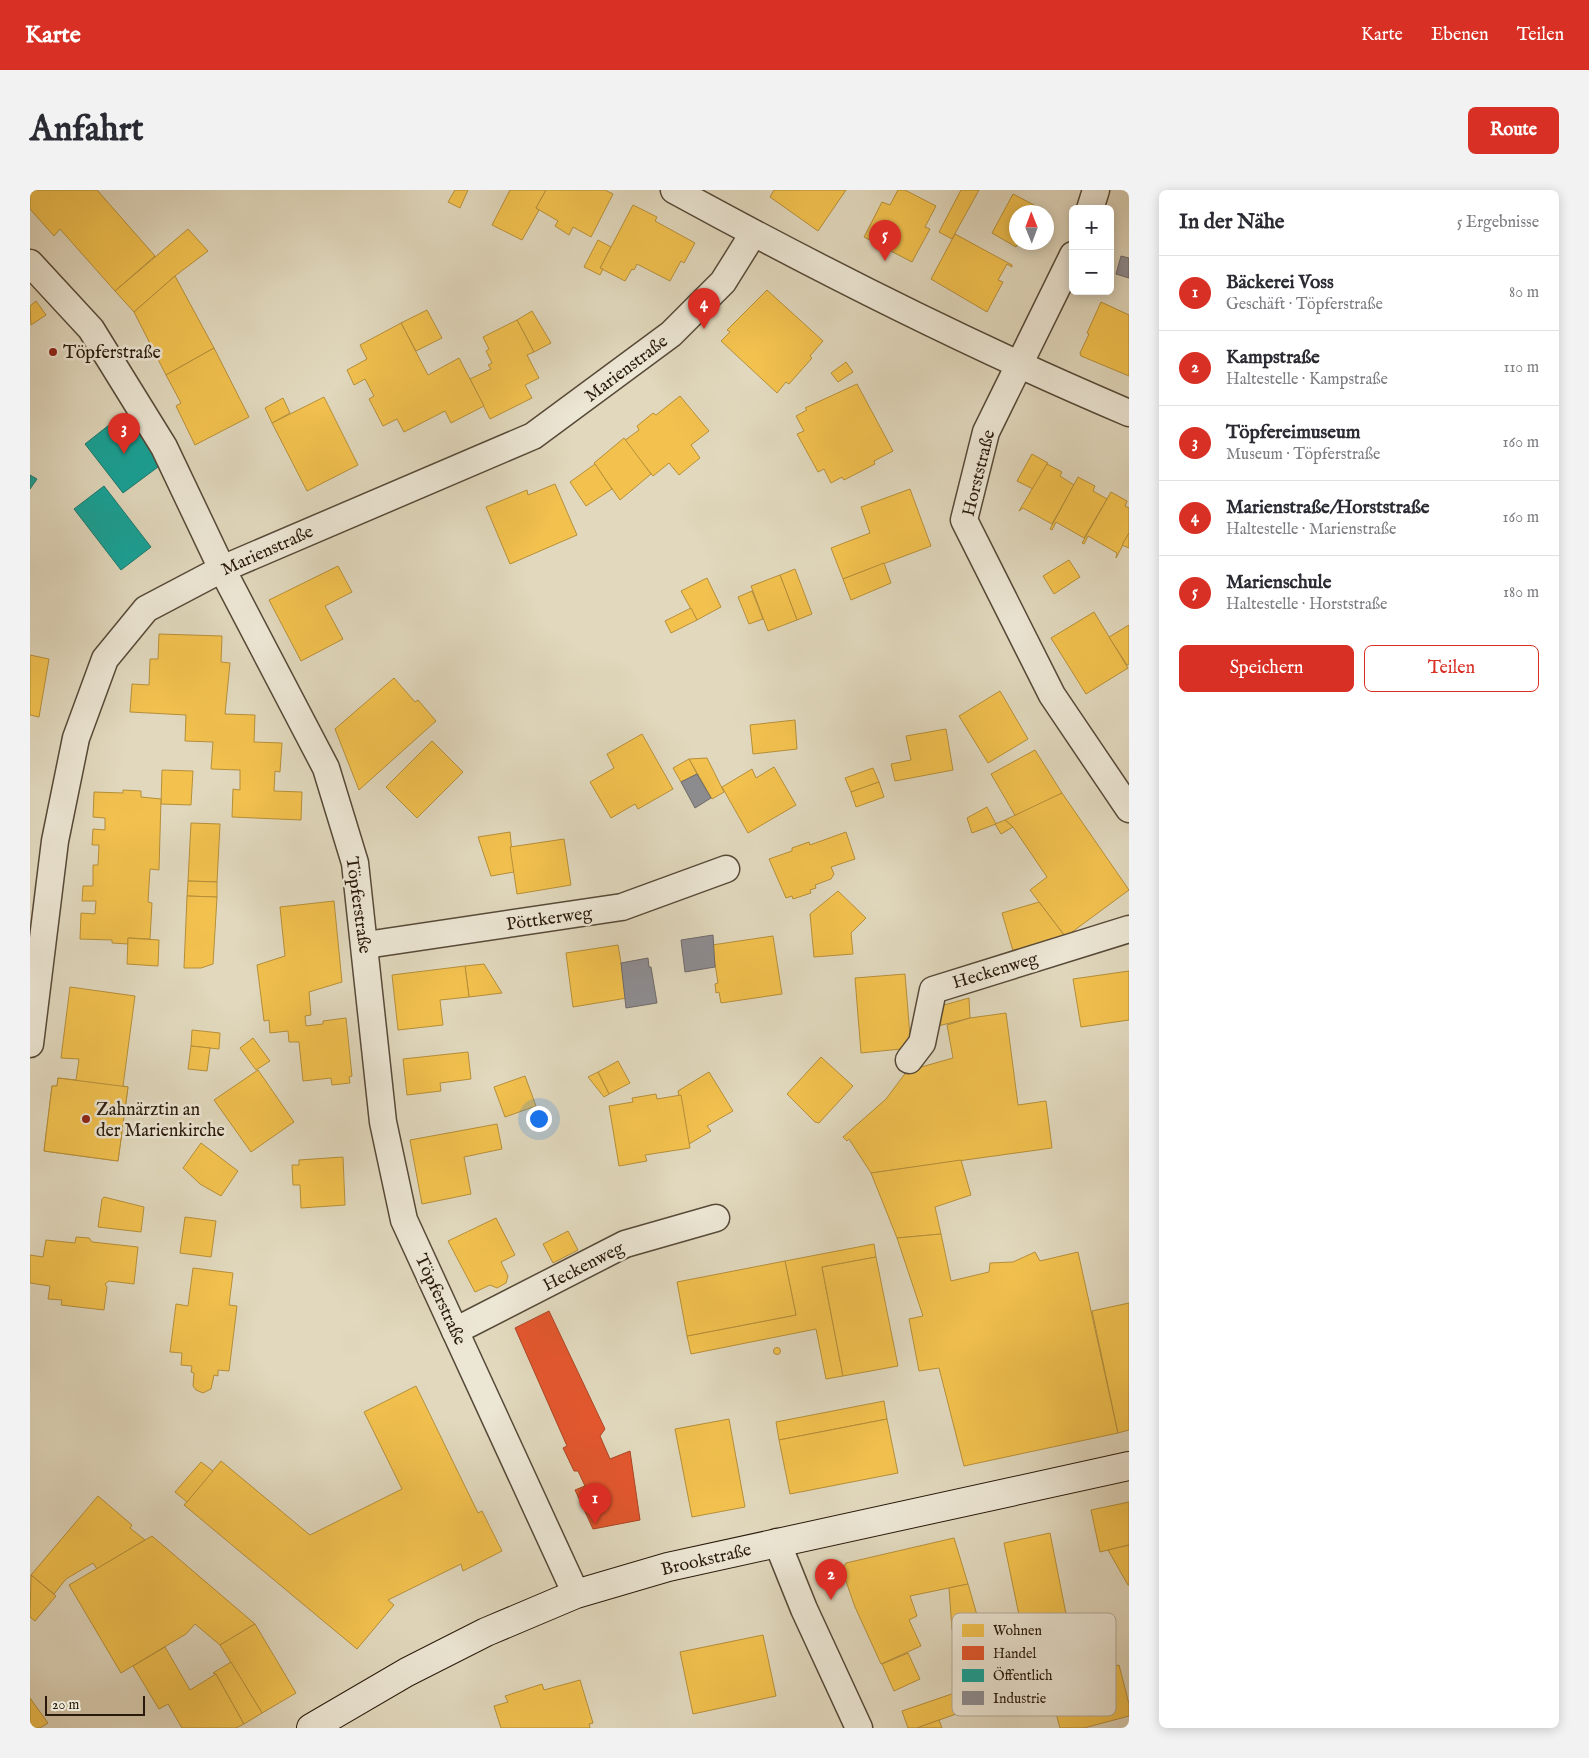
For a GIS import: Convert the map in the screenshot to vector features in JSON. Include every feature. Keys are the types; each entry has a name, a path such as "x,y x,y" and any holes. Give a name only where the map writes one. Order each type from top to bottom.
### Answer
{"main road":[{"name":"Brookstraße","path":"311,1728 408,1672 495,1628 576,1594 660,1569 1129,1466"}],"street":[{"path":"674,190 753,234 1018,366 1129,413"},
{"path":"1091,205 1096,190"},
{"name":"Marienstraße","path":"30,1044 55,841 76,738 105,659 146,609 222,569 533,436 671,334 723,282 753,234"},
{"name":"Töpferstraße","path":"30,262 91,329 164,447 222,569 326,768 355,863 366,945 384,1122 404,1220 576,1594"},
{"name":"Horststraße","path":"1069,263 986,432 964,520 1052,695 1129,809"},
{"name":"Pöttkerweg","path":"366,945 622,907 726,869"},
{"name":"Heckenweg","path":"909,1060 922,1042 932,990 1129,929"},
{"name":"Heckenweg","path":"456,1331 625,1244 716,1218"},
{"path":"777,1542 804,1609 859,1728"}],"building: Wohnen":[{"path":"35,190 97,190 155,256 115,291 60,229 54,236 30,209 30,194"},
{"path":"455,190 468,190 460,208 448,202"},
{"path":"510,190 546,190 536,208 539,210 522,240 492,225"},
{"path":"546,190 605,190 613,194 591,237 573,227 569,235 555,226 558,221 536,208"},
{"path":"774,190 846,190 818,231 770,197"},
{"path":"898,190 905,190 936,206 925,227 930,229 912,262 864,237 882,202 890,205"},
{"path":"961,190 979,190 952,239 939,232"},
{"path":"1013,194 1034,205 1009,205 1009,243 992,233"},
{"path":"633,205 657,217 655,221 695,243 684,263 681,261 670,281 637,264 625,281 600,268"},
{"path":"188,229 208,251 175,276 134,312 115,291"},
{"path":"955,234 1012,265 1012,267 1007,264 998,280 1003,282 987,312 931,279"},
{"path":"598,240 611,247 600,268 603,269 600,275 584,267"},
{"path":"175,276 214,348 166,375 134,312"},
{"path":"767,290 823,341 810,356 812,358 789,384 786,382 777,393 721,341 730,332 727,330"},
{"path":"36,301 46,315 31,325 30,306"},
{"path":"1101,302 1129,315 1129,376 1081,356 1080,353 1089,334 1087,333"},
{"path":"427,310 442,338 416,351 401,323"},
{"path":"532,311 551,343 534,352 517,320"},
{"path":"517,320 534,352 527,355 539,378 525,385 532,398 490,419 470,379 491,369 488,365 492,363 486,351 489,349 483,337"},
{"path":"401,323 428,375 459,358 484,406 451,423 445,411 404,432 397,419 383,426 369,399 374,396 365,379 354,385 347,370 367,359 360,345"},
{"path":"214,348 249,417 195,445 176,406 181,403 166,375"},
{"path":"846,362 853,372 838,382 831,373"},
{"path":"857,384 893,451 874,461 875,464 844,480 842,477 831,483 824,469 818,472 797,434 804,431 796,416 807,410 805,408"},
{"path":"680,396 709,431 691,445 700,458 679,475 669,463 653,476 624,441 639,430 637,426 653,413 656,415"},
{"path":"324,397 358,465 307,491 272,423"},
{"path":"283,398 290,413 272,423 265,408"},
{"path":"624,438 651,474 620,500 594,463"},
{"path":"1032,454 1048,463 1033,489 1017,481"},
{"path":"595,464 612,489 586,506 570,482"},
{"path":"1047,464 1062,472 1060,476 1074,485 1052,524 1023,508 1019,511"},
{"path":"1078,477 1095,486 1093,491 1107,499 1084,538 1056,522 1052,530 1050,529"},
{"path":"555,484 577,535 510,564 486,507 527,490 528,495"},
{"path":"910,489 931,546 843,579 831,548 870,533 861,507"},
{"path":"1111,492 1127,501 1125,506 1129,508 1129,533 1116,558 1117,553 1088,536 1084,544 1082,543"},
{"path":"1129,533 1129,548 1122,545"},
{"path":"1069,560 1080,577 1054,594 1043,576"},
{"path":"884,563 891,583 851,600 843,579"},
{"path":"338,566 352,592 325,606 343,639 301,661 269,600"},
{"path":"795,569 812,614 797,620 780,575"},
{"path":"780,575 797,620 768,631 751,586"},
{"path":"707,578 721,607 697,620 681,591"},
{"path":"752,591 763,619 749,624 738,597"},
{"path":"691,608 697,620 671,633 665,621"},
{"path":"1094,612 1128,668 1086,694 1051,638"},
{"path":"1129,625 1129,664 1127,665 1109,637"},
{"path":"159,634 222,636 221,662 230,663 225,714 255,715 254,742 282,743 280,772 275,771 274,791 302,792 301,820 232,817 233,789 240,790 240,770 211,769 213,742 185,741 186,715 130,712 132,684 149,685 150,659 158,659"},
{"path":"30,655 49,659 39,717 30,715"},
{"path":"394,678 415,702 418,700 436,721 359,790 335,729"},
{"path":"1000,691 1028,739 988,763 959,716"},
{"path":"795,720 797,749 753,754 750,725"},
{"path":"946,729 953,770 895,781 891,764 911,760 906,736"},
{"path":"642,734 673,789 638,809 635,804 611,818 590,782 614,768 607,754"},
{"path":"432,741 463,772 417,818 386,787"},
{"path":"1035,750 1062,793 1016,817 991,774"},
{"path":"707,758 724,792 712,799 689,759"},
{"path":"689,759 697,774 681,782 673,768"},
{"path":"774,767 796,805 748,833 722,787 752,769 756,778"},
{"path":"873,768 879,782 851,792 845,778"},
{"path":"162,770 193,771 191,805 161,804"},
{"path":"879,782 884,797 856,807 851,792"},
{"path":"123,790 141,791 141,797 161,799 159,870 150,869 148,902 152,903 150,939 128,938 128,944 112,943 112,940 80,939 81,913 95,914 96,901 82,901 83,886 93,886 93,865 98,865 99,845 92,845 93,829 105,830 105,818 93,817 94,792 123,793"},
{"path":"1062,793 1129,890 1068,935 1064,935 1030,890 1047,877 1013,827 1005,820"},
{"path":"987,807 996,824 972,833 967,818"},
{"path":"1005,820 1013,827 1001,834 995,824"},
{"path":"191,823 220,824 217,882 188,881"},
{"path":"510,832 514,872 491,876 478,837"},
{"path":"846,832 855,859 831,867 834,874 831,879 815,885 816,888 810,890 811,893 793,899 792,896 786,898 769,859 792,851 792,848 809,842 810,845"},
{"path":"564,839 571,885 517,894 510,847"},
{"path":"188,881 217,882 217,897 187,896"},
{"path":"838,891 866,918 851,933 853,954 814,957 810,914"},
{"path":"187,896 217,897 213,964 201,968 184,968"},
{"path":"334,901 342,982 309,992 311,1015 305,1016 306,1026 323,1024 323,1021 346,1018 352,1076 349,1077 350,1083 332,1085 331,1078 303,1081 299,1042 289,1042 288,1031 270,1033 269,1020 264,1021 257,965 285,956 280,907"},
{"path":"1039,902 1064,935 1013,951 1002,913"},
{"path":"773,936 782,994 721,1003 719,992 716,993 715,984 718,983 712,945"},
{"path":"128,938 159,940 158,966 127,964"},
{"path":"618,945 627,998 573,1007 566,953"},
{"path":"484,964 502,993 469,997 465,966"},
{"path":"465,966 469,997 440,1000 443,1025 398,1030 392,975"},
{"path":"1129,971 1129,1020 1081,1027 1073,979"},
{"path":"905,974 911,1048 861,1053 855,978"},
{"path":"70,987 135,996 123,1086 128,1087 118,1161 44,1151 52,1086 57,1086 58,1078 76,1080 79,1059 61,1058"},
{"path":"969,998 970,1018 938,1026 939,1011 944,1005"},
{"path":"1006,1013 1018,1105 1046,1101 1052,1148 871,1173 849,1139 847,1141 843,1137 886,1099 907,1071 953,1058 947,1025 970,1018"},
{"path":"192,1030 220,1033 219,1049 191,1046"},
{"path":"253,1038 270,1061 256,1070 240,1048"},
{"path":"191,1046 210,1048 207,1071 188,1069"},
{"path":"468,1052 471,1079 440,1083 441,1091 407,1095 403,1059"},
{"path":"821,1057 853,1086 819,1123 815,1122 787,1094"},
{"path":"618,1061 630,1083 609,1094 598,1072"},
{"path":"258,1070 294,1122 251,1152 214,1100"},
{"path":"598,1072 609,1094 604,1097 588,1077"},
{"path":"709,1072 733,1111 707,1126 711,1131 689,1144 678,1091"},
{"path":"525,1076 536,1106 505,1117 494,1087"},
{"name":"Zahnärztin an der Marienkirche","path":"58,1078 128,1087 118,1161 44,1151 52,1086 57,1086"},
{"path":"656,1094 657,1099 681,1095 690,1148 645,1155 647,1161 619,1166 609,1106 633,1102 632,1098"},
{"path":"497,1124 502,1149 464,1157 471,1194 422,1204 410,1140"},
{"path":"201,1143 238,1171 221,1196 200,1184 183,1168"},
{"path":"343,1157 345,1205 301,1208 300,1185 293,1185 292,1165 299,1165 299,1160"},
{"path":"961,1160 971,1195 935,1207 941,1234 897,1238 871,1173"},
{"path":"104,1197 144,1207 141,1232 98,1227 102,1199"},
{"path":"185,1217 216,1221 211,1257 180,1253"},
{"path":"496,1218 515,1255 501,1262 508,1276 506,1283 497,1288 490,1285 475,1292 448,1241"},
{"path":"568,1231 578,1250 553,1263 543,1244"},
{"path":"941,1234 951,1281 989,1272 990,1263 1013,1262 1035,1252 1040,1261 1078,1252 1118,1433 964,1466 939,1368 919,1371 909,1319 923,1316 897,1238"},
{"path":"76,1237 89,1238 92,1242 138,1247 134,1284 109,1281 105,1284 107,1287 104,1310 61,1305 62,1300 48,1299 50,1286 30,1283 30,1255 43,1257 46,1240 75,1243"},
{"path":"874,1244 876,1257 822,1267 843,1376 826,1379 816,1329 691,1354 687,1336 796,1315 785,1261"},
{"path":"876,1257 898,1366 843,1376 822,1267"},
{"path":"785,1261 796,1315 687,1336 677,1282"},
{"path":"193,1268 233,1273 229,1305 237,1306 229,1371 218,1370 218,1376 214,1375 211,1389 203,1393 196,1390 193,1386 194,1373 191,1372 192,1366 181,1365 182,1353 170,1352 176,1304 188,1306"},
{"path":"1129,1303 1129,1430 1118,1433 1092,1311"},
{"path":"777,1347 781,1351 777,1355 773,1351"},
{"path":"416,1386 478,1513 482,1511 502,1551 463,1571 461,1564 388,1600 394,1605 357,1649 184,1505 221,1461 310,1535 402,1489 364,1412"},
{"path":"884,1401 887,1419 779,1440 776,1422"},
{"path":"729,1419 745,1507 692,1517 675,1429"},
{"path":"887,1419 898,1473 790,1494 779,1440"},
{"path":"201,1462 213,1471 187,1502 175,1492"},
{"path":"98,1496 132,1525 130,1528 145,1540 97,1569 93,1563 66,1579 54,1594 31,1575"},
{"path":"1129,1502 1129,1545 1100,1552 1091,1510"},
{"path":"1050,1533 1066,1613 1019,1613 1004,1543"},
{"path":"152,1536 255,1624 220,1645 195,1624 186,1634 121,1673 69,1585"},
{"path":"954,1538 968,1584 910,1596 917,1616 909,1620 921,1646 881,1664 855,1607 842,1570 846,1563"},
{"path":"1129,1545 1129,1585 1128,1585 1108,1550"},
{"path":"31,1575 56,1596 35,1621 30,1617"},
{"path":"968,1584 976,1613 952,1613 952,1630 949,1588"},
{"path":"255,1624 296,1693 262,1713 220,1645"},
{"path":"763,1635 776,1696 693,1714 680,1652"},
{"path":"165,1647 190,1690 216,1674 244,1724 236,1728 182,1728 168,1704 159,1709 133,1666"},
{"path":"908,1653 920,1679 894,1691 882,1664"},
{"path":"231,1662 262,1713 244,1724 216,1674 213,1673"},
{"path":"1119,1665 1129,1704 1129,1716 1084,1728 1060,1728 1057,1716 1116,1716 1116,1666"},
{"path":"580,1680 593,1723 589,1724 590,1728 501,1728 494,1706 508,1702 505,1696 542,1684 544,1690"},
{"path":"952,1694 952,1715 917,1728 908,1728 902,1711"},
{"path":"30,1698 48,1723 40,1728 30,1728"},
{"path":"939,1720 942,1728 917,1728"}],"building: Handel":[{"path":"549,1311 605,1429 600,1436 610,1459 630,1451 640,1520 593,1529 575,1490 585,1486 578,1471 574,1471 563,1448 567,1446 515,1328"}],"building: Öffentlich":[{"path":"123,414 162,464 123,493 85,444"},
{"path":"30,475 37,479 30,489"},
{"path":"104,486 151,547 121,570 74,509"}],"building: Industrie":[{"path":"1121,256 1129,258 1129,278 1116,274"},
{"path":"697,774 711,798 695,808 681,782"},
{"path":"713,935 715,967 685,972 681,940"},
{"path":"648,958 657,1003 626,1008 621,963"}],"place":[{"name":"Marienschule","path":"885,261"},
{"name":"Marienstraße/Horststraße","path":"704,329"},
{"name":"Töpferstraße","path":"53,352"},
{"name":"Töpfereimuseum","path":"124,454"},
{"name":"Zahnärztin an der Marienkirche","path":"86,1119"},
{"name":"Bäckerei Voss","path":"595,1524"},
{"name":"Kampstraße","path":"831,1600"}]}
